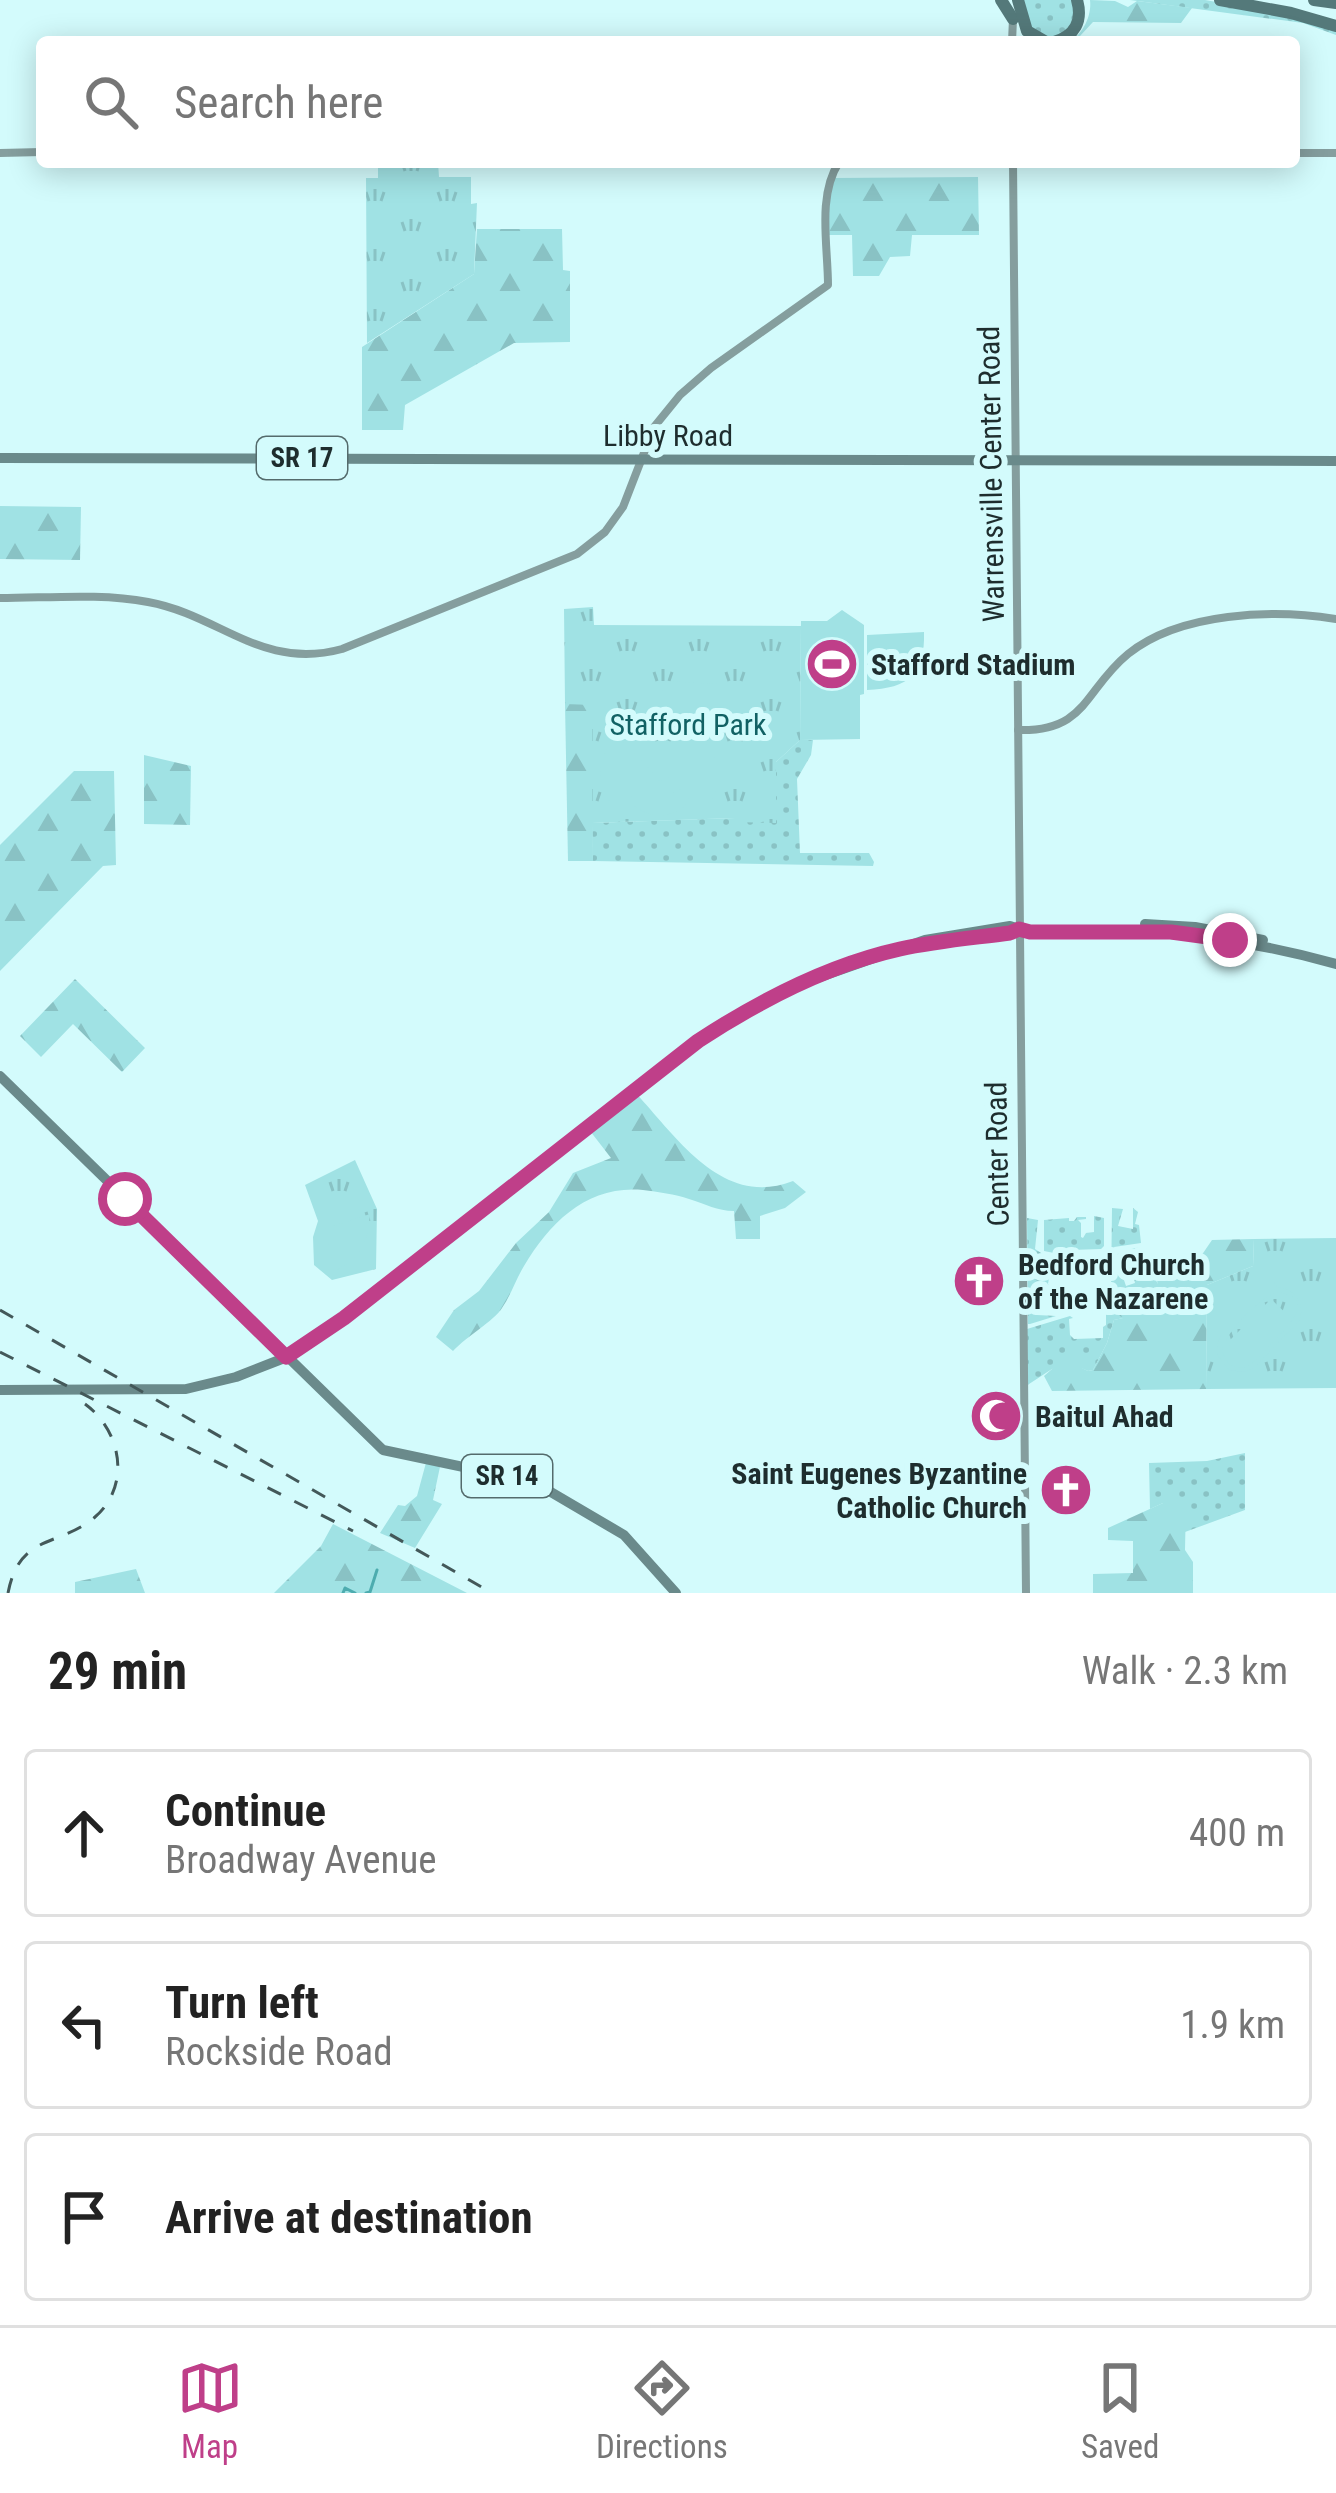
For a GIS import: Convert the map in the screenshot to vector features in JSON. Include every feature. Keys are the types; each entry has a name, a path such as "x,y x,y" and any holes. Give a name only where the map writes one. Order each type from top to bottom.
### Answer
{"highway":[{"path":"1001,0 1013,19"},
{"path":"1017,0 1027,31 1037,36"},
{"path":"1067,36 1077,26 1076,0"},
{"path":"1220,0 1336,22"},
{"path":"1259,0 1336,22"},
{"path":"1314,0 1336,2"}],"main road":[{"name":"Libby Road","path":"0,458 1336,460"},
{"path":"0,1390 186,1389 236,1377 286,1357 344,1318 698,1041 800,984 925,940 1030,925 1195,927 1268,941 1336,964"},
{"name":"SR 14","path":"0,1076 383,1450 544,1488 619,1532 676,1593"}],"street":[{"path":"1012,36 1017,0"},
{"path":"0,153 36,152"},
{"path":"1300,153 1336,153"},
{"path":"0,598 147,601 276,651 325,654 406,626 577,554 605,532 623,508 654,428 680,395 828,285 827,193 836,168"},
{"name":"Warrensville Center Road","path":"1012,168 1019,929"},
{"path":"1018,730 1041,730 1066,720 1086,705 1129,653 1175,629 1247,616 1336,620"},
{"name":"Center Road","path":"1019,929 1026,1593"}],"green space":[{"path":"1024,0 1073,0 1077,11 1072,28 1058,36 1038,36 1023,9"},
{"path":"1090,0 1128,7 1137,1 1192,8 1181,23 1093,22 1077,36 1090,12"},
{"path":"1130,0 1205,0 1336,29 1336,35 1303,23"},
{"path":"378,168 438,168 439,177 471,177 471,204 477,203 474,274 367,343 366,178 378,178"},
{"path":"978,177 979,235 912,235 910,256 890,257 879,276 853,276 852,235 827,235 830,178"},
{"path":"477,229 562,229 563,270 570,271 570,342 514,343 405,405 403,430 362,430 362,347 474,274"},
{"path":"0,506 81,507 80,560 0,559"},
{"name":"Stafford Park","path":"593,607 594,625 801,626 800,740 776,762 776,823 738,822 735,818 592,823 592,705 565,704 564,609"},
{"name":"Stafford Stadium","path":"842,610 864,625 860,739 800,740 801,621 827,621"},
{"path":"924,632 921,659 912,676 894,686 867,690 867,635"},
{"path":"663,681 718,684 706,715 682,734 660,737"},
{"path":"565,704 592,704 593,861 568,861"},
{"path":"617,735 653,773 616,810 604,791 600,772"},
{"path":"703,740 715,758 719,776 715,793 701,811 667,776"},
{"path":"800,740 813,740 811,755 797,779 800,853 869,853 873,866 593,861 592,823 735,818 776,762"},
{"path":"144,755 191,766 190,825 144,824"},
{"path":"74,771 114,771 116,865 103,866 0,971 0,845"},
{"path":"662,780 686,805 659,815 632,804 656,781"},
{"path":"75,979 145,1048 122,1072 73,1024 41,1057 20,1036"},
{"path":"633,1090 684,1146 723,1177 768,1187 793,1181 806,1192 785,1208 760,1216 760,1239 736,1239 734,1211 678,1196 623,1190 588,1200 546,1234 498,1313 453,1351 436,1337 454,1310 479,1291 516,1243 549,1212 573,1173 611,1158 587,1127"},
{"path":"355,1160 377,1209 376,1269 332,1280 314,1265 318,1221 305,1185"},
{"path":"1112,1208 1123,1209 1118,1226 1133,1229 1133,1208 1138,1212 1135,1224 1141,1243 1114,1247 1116,1254 1141,1247 1143,1252 1122,1258 1119,1265 1143,1256 1149,1268 1124,1280 1126,1286 1151,1271 1158,1291 1138,1307 1128,1300 1093,1370 1081,1368 1081,1359 1052,1369 1026,1386 1027,1329 1070,1316 1074,1339 1103,1338 1103,1303 1119,1298 1111,1291"},
{"path":"370,1214 361,1248 335,1271 324,1229"},
{"path":"1094,1216 1104,1218 1104,1246 1071,1250 1071,1274 1067,1276 1064,1255 1044,1251 1044,1220 1086,1217 1078,1220 1083,1238 1094,1232"},
{"path":"1027,1218 1038,1220 1035,1249 1052,1260 1048,1284 1052,1293 1037,1294 1037,1315 1056,1316 1030,1324 1028,1324"},
{"path":"1336,1238 1336,1388 1206,1389 1207,1285 1253,1266 1254,1239"},
{"path":"1254,1239 1253,1266 1207,1285 1206,1389 1052,1391 1044,1376 1060,1356 1076,1356 1082,1368 1093,1370 1114,1320 1123,1318 1119,1312 1128,1300 1137,1307 1158,1291 1157,1278 1199,1259 1212,1240"},
{"path":"1274,1282 1300,1303 1299,1321 1254,1368 1229,1370 1218,1356 1221,1335","holes":["1276,1292 1289,1295 1298,1307 1283,1332 1248,1366 1229,1364 1222,1352 1224,1344 1243,1318"]},
{"path":"1271,1299 1291,1318 1247,1362 1227,1343"},
{"path":"1245,1453 1245,1510 1185,1532 1185,1503 1163,1503 1150,1509 1149,1463 1207,1461"},
{"path":"427,1459 441,1462 433,1500 442,1504 415,1548 380,1533 398,1505 405,1506 417,1496"},
{"path":"1163,1503 1186,1503 1185,1550 1193,1562 1193,1593 1093,1593 1093,1574 1133,1573 1133,1541 1108,1540 1108,1528"},
{"path":"333,1524 467,1593 274,1593 321,1546"},
{"path":"136,1569 145,1593 75,1593 75,1582"}],"waterway":[{"path":"366,1593 377,1570"},
{"path":"343,1593 345,1588 355,1593"}],"railway":[{"path":"0,1310 492,1593"},
{"path":"0,1352 353,1531"},
{"path":"8,1593 14,1573 31,1550 95,1517 114,1490 114,1443 98,1415 85,1404"}],"place":[{"name":"Stafford Stadium","path":"832,664"},
{"name":"Bedford Church of the Nazarene","path":"979,1281"},
{"name":"Baitul Ahad","path":"996,1416"},
{"name":"Saint Eugenes Byzantine Catholic Church","path":"1066,1490"}],"route":[{"path":"125,1199 286,1357 344,1318 698,1041 800,984 900,949 1019,929 1171,932 1230,940"}]}
